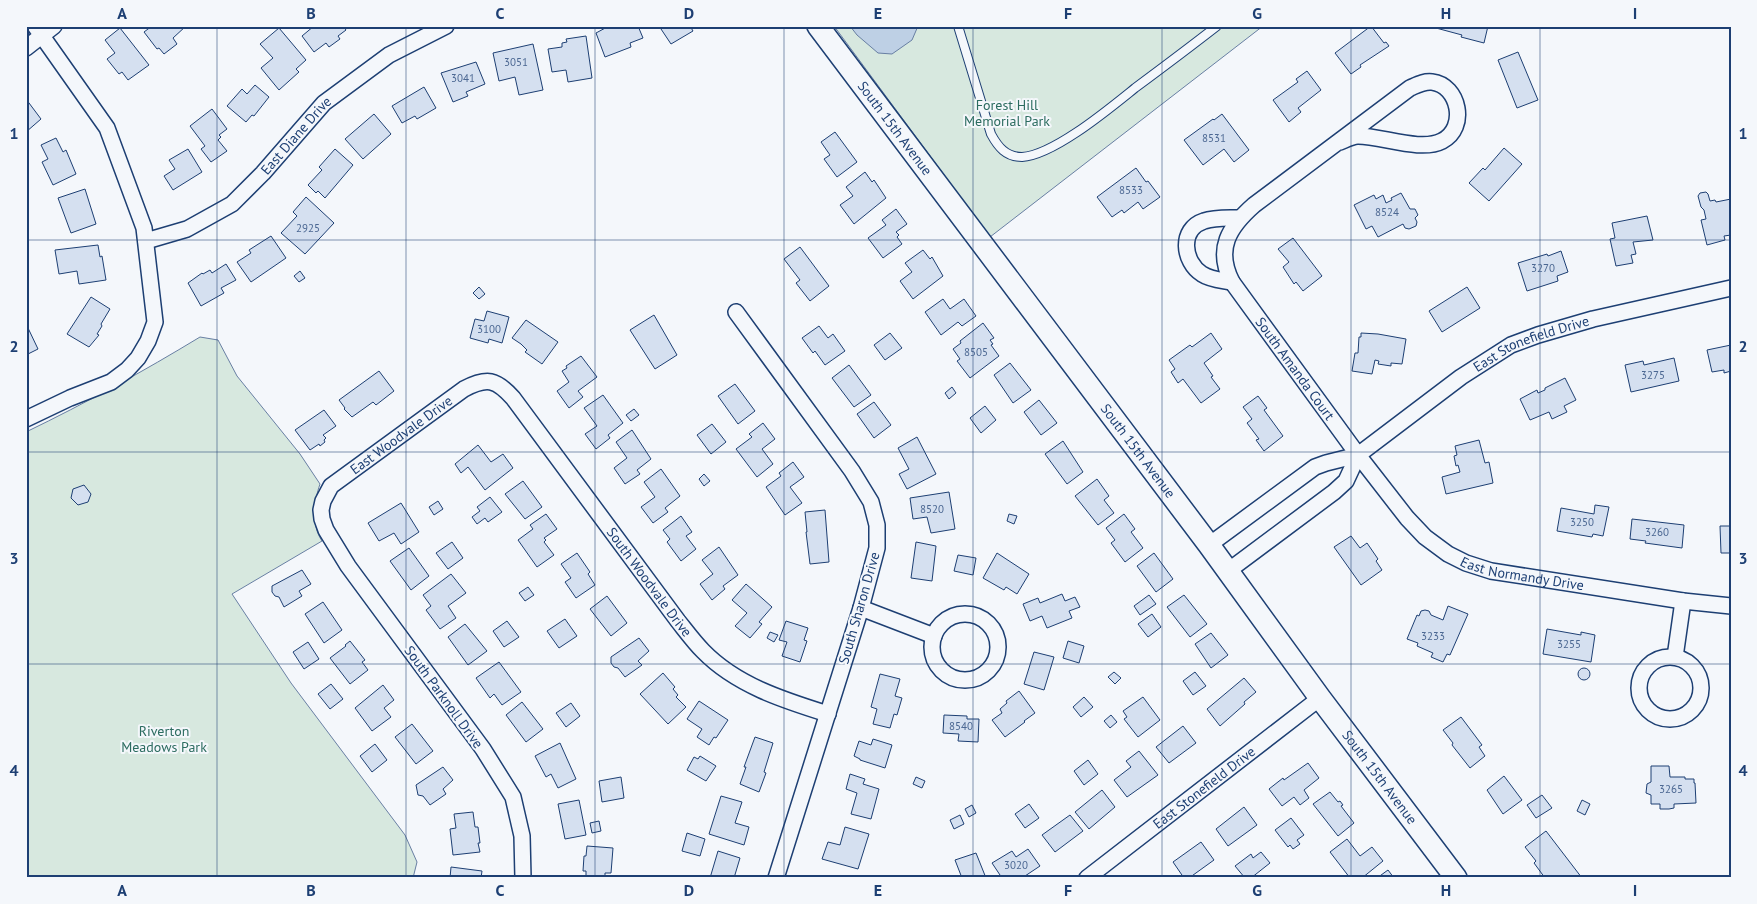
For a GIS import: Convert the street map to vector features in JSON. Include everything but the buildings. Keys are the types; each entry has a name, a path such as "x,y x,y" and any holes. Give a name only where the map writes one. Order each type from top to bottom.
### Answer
{"street":[{"path":"26,48 38,31 54,26"},
{"name":"East Diane Drive","path":"146,241 187,229 232,204 263,173 324,103 389,55 446,26"},
{"name":"South 15th Avenue","path":"818,26 1209,545 1320,698 1456,878"},
{"path":"26,419 110,382 128,370 148,341 155,322 144,228 107,128 38,31"},
{"name":"South Amanda Court","path":"1340,142 1356,136 1433,144 1443,141 1452,134 1457,125 1459,115 1450,93 1439,84 1431,82 1410,88 1239,218 1231,229 1224,260 1226,271 1232,282 1358,455"},
{"path":"1232,282 1211,278 1202,274 1188,257 1186,245 1192,229 1202,221 1216,218 1239,218"},
{"name":"East Stonefield Drive","path":"1209,545 1315,467 1358,455 1461,377 1511,345 1593,319 1731,288"},
{"name":"South Sharon Drive","path":"736,312 852,472 871,502 877,525 877,548 861,608 776,878"},
{"name":"East Woodvale Drive","path":"326,530 322,519 323,501 332,486 464,389 487,380 502,387 513,398"},
{"name":"South Woodvale Drive","path":"513,398 678,622 703,651 722,667 755,687 796,704 828,714"},
{"name":"East Stonefield Drive","path":"1228,571 1334,492 1346,481 1358,455"},
{"name":"East Normandy Drive","path":"1358,455 1407,518 1425,537 1448,554 1466,563 1491,571 1683,601 1731,606"},
{"name":"South Parknoll Drive","path":"326,530 348,566 483,749 512,797 522,836 523,878"},
{"path":"1675,657 1683,601"},
{"path":"861,608 934,636"},
{"path":"967,614 977,616 986,621 993,629 997,639 998,650 996,660 980,676 970,679 959,679 948,675 940,668 934,658 932,647 934,636 939,626 947,619 956,615 967,614"},
{"path":"1675,657 1685,660 1693,667 1699,675 1702,686 1701,696 1693,709 1680,718 1670,720 1650,713 1642,700 1639,686 1647,667 1660,659 1675,657"},
{"name":"East Stonefield Drive","path":"1087,878 1320,698"}],"lane":[{"path":"958,26 992,134 998,146 1010,156 1023,157 1057,144 1085,127 1217,26"}],"green space":[{"name":"Forest Hill Memorial Park","path":"834,26 1263,26 990,237"},
{"name":"Riverton Meadows Park","path":"200,337 218,340 237,376 300,454 320,484 316,498 315,520 316,528 322,541 232,594 291,683 405,835 417,862 413,878 26,878 26,432 71,410"}],"water":[{"path":"850,26 918,26 912,40 892,54 878,53 857,35"}]}
